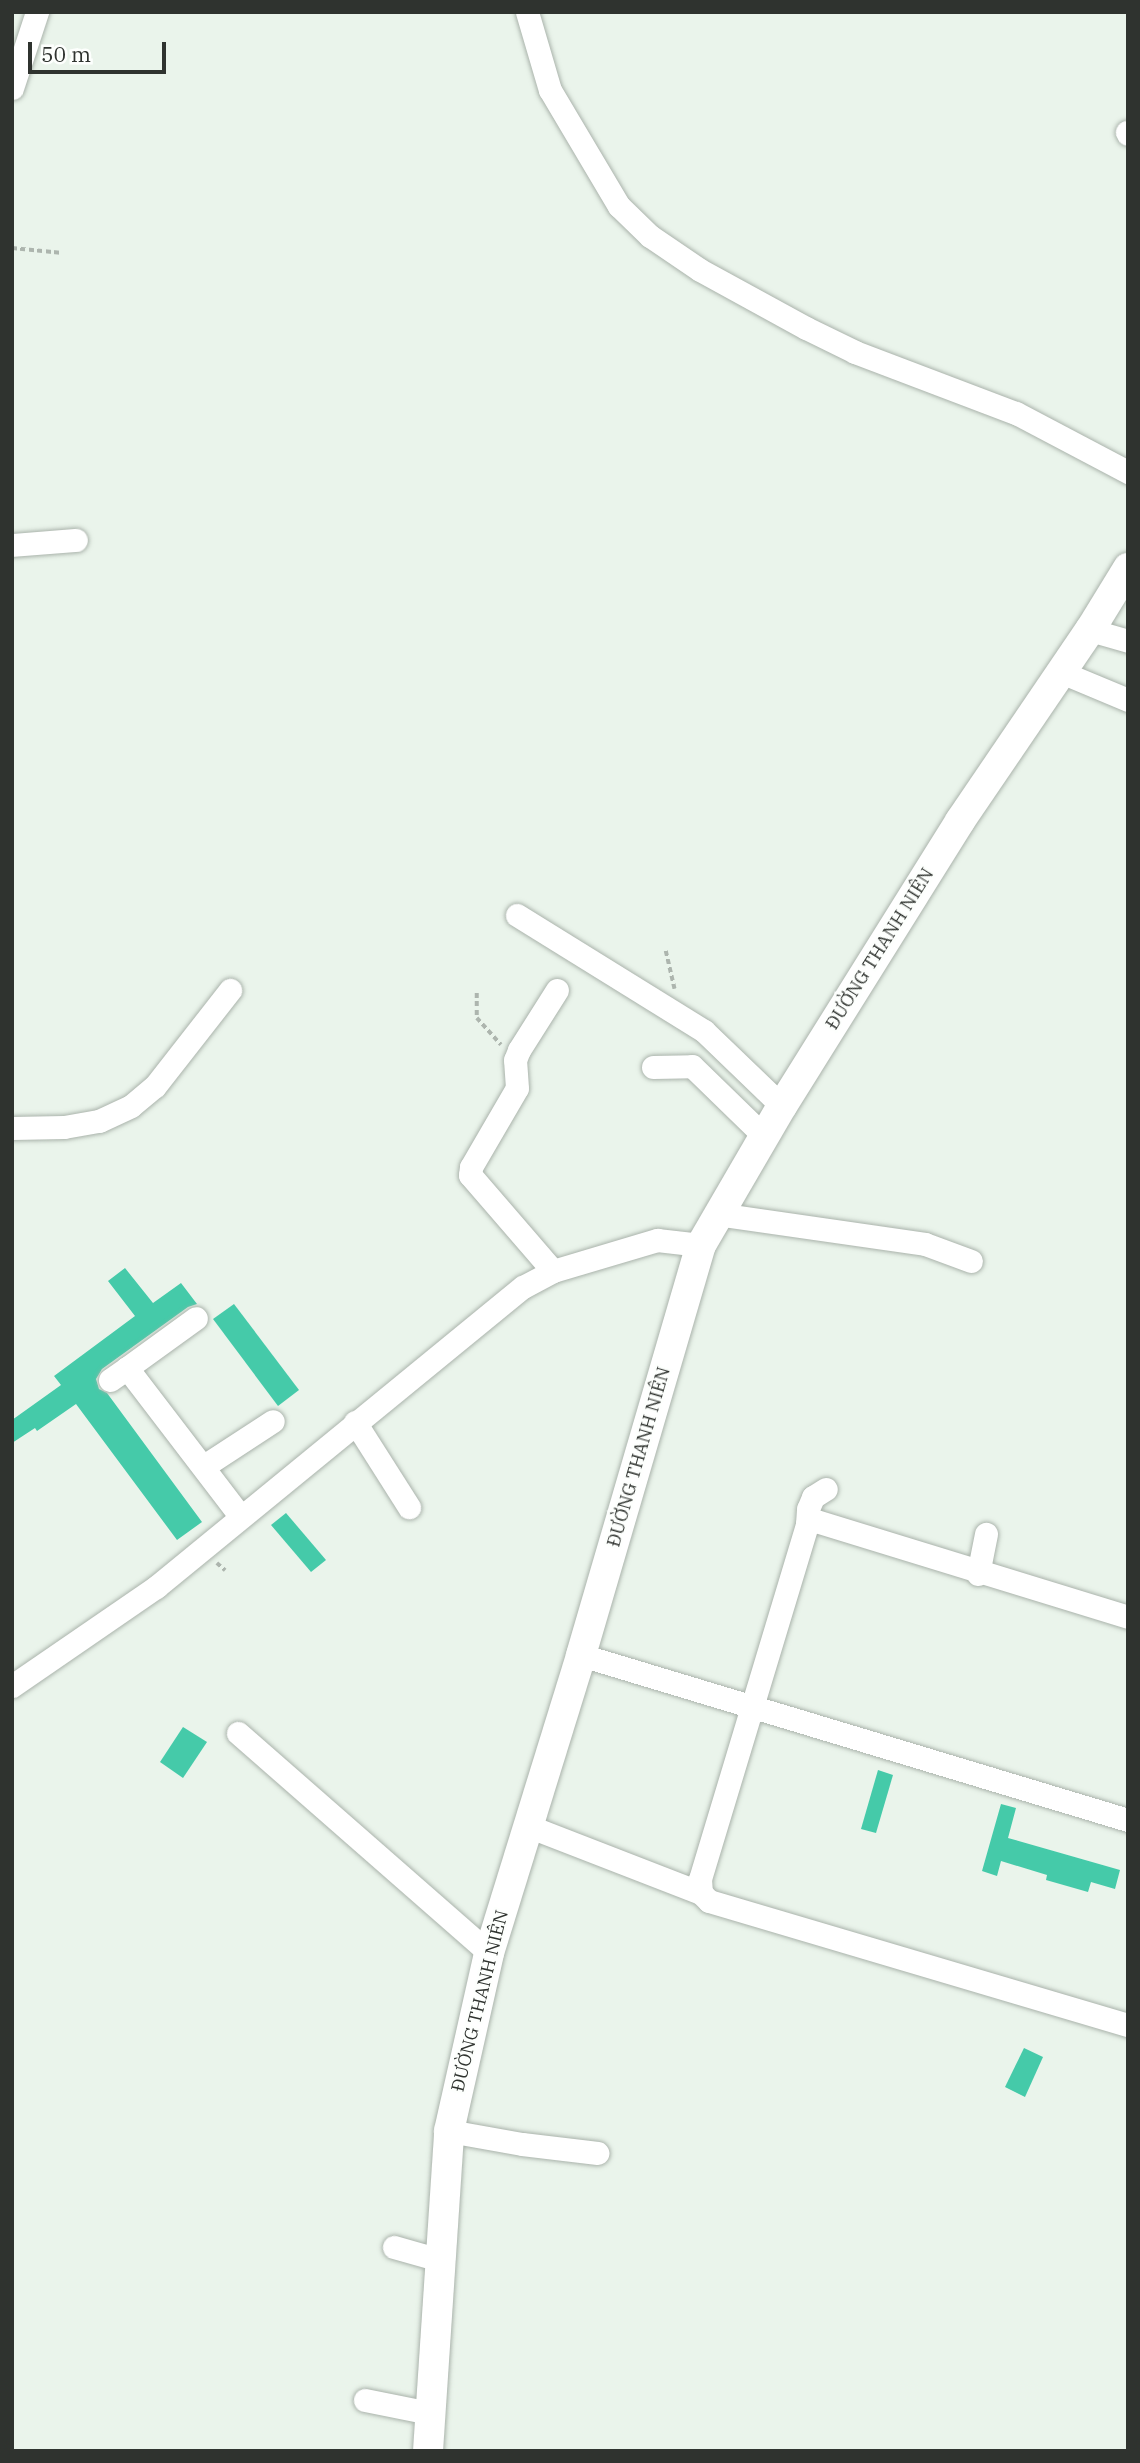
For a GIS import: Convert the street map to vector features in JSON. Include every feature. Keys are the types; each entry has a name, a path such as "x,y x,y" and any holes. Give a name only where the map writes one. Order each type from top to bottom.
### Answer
{"main road":[{"name":"ĐƯỜNG THANH NIÊN","path":"428,2451 449,2131 489,1954 581,1655 701,1245 716,1214 960,821 1090,630 1128,568"}],"street":[{"path":"12,88 37,12"},
{"path":"527,12 550,90 619,206 650,236 700,270 806,328 855,352 1016,413 1128,472"},
{"path":"12,545 76,540"},
{"path":"1090,630 1128,641"},
{"path":"1061,672 1128,700"},
{"path":"517,915 704,1031 782,1106"},
{"path":"12,1128 64,1127 99,1121 131,1106 155,1086 229,990"},
{"path":"553,1271 470,1175 471,1167 517,1088 515,1060 556,990"},
{"path":"653,1067 692,1066 764,1136"},
{"path":"716,1214 925,1244 971,1261"},
{"path":"12,1686 156,1587 523,1287 553,1271 657,1240 701,1245"},
{"path":"196,1318 118,1374 204,1466 240,1516"},
{"path":"204,1466 273,1421"},
{"path":"355,1422 410,1507"},
{"path":"701,1893 700,1879 813,1497 826,1489"},
{"path":"807,1524 816,1521 978,1574 1128,1617"},
{"path":"978,1574 986,1534"},
{"path":"581,1655 751,1709 1128,1820"},
{"path":"238,1734 489,1954"},
{"path":"528,1826 701,1893 709,1901 1128,2025"},
{"path":"449,2131 522,2144 597,2153"},
{"path":"394,2247 440,2260"},
{"path":"365,2400 430,2413"}],"path":[{"path":"12,248 63,253"},
{"path":"666,951 675,980 674,1011"},
{"path":"477,993 477,1018 515,1060"}],"building":[{"path":"125,1268 153,1303 181,1283 197,1304 188,1307 102,1369 96,1379 99,1389 107,1393 202,1522 177,1540 76,1404 37,1431 35,1428 12,1443 12,1420 61,1385 54,1376 135,1316 108,1281"},
{"path":"234,1304 299,1390 278,1406 213,1319"},
{"path":"286,1513 326,1560 311,1572 271,1525"},
{"path":"183,1727 207,1742 183,1778 160,1762"},
{"path":"878,1770 893,1775 876,1833 861,1829"},
{"path":"1001,1804 1016,1808 1008,1838 1120,1870 1115,1889 1091,1882 1088,1892 1046,1880 1047,1875 1001,1861 997,1876 982,1871"},
{"path":"1024,2048 1043,2057 1025,2097 1005,2087"}]}
